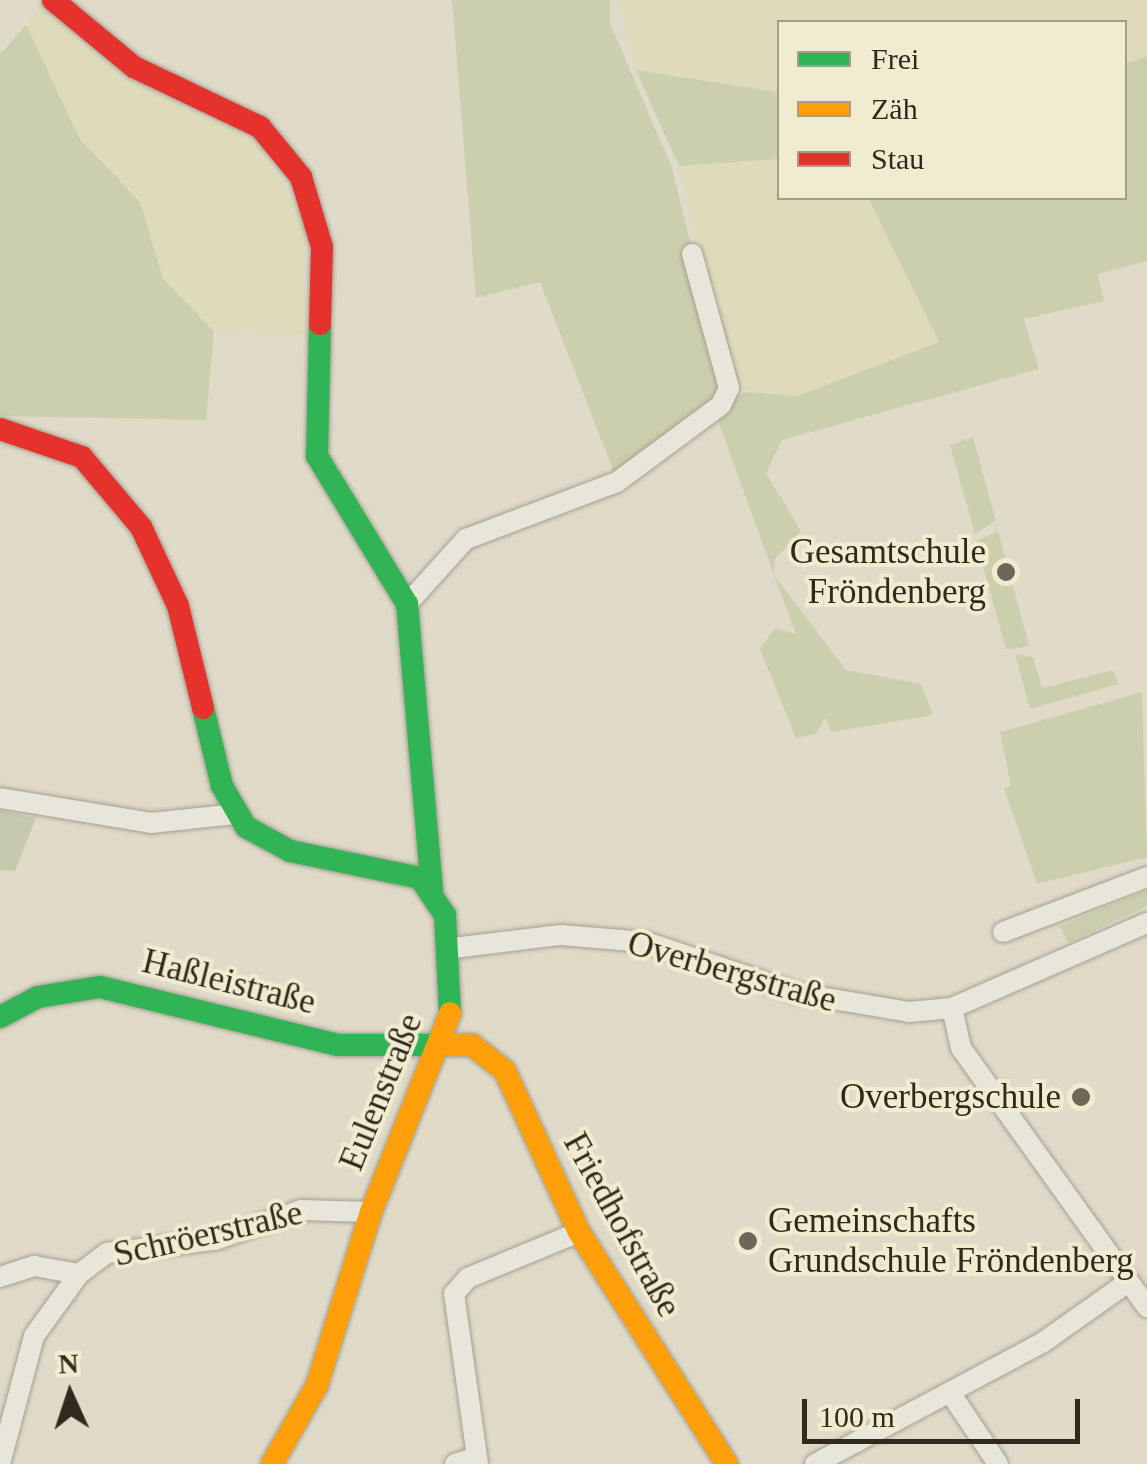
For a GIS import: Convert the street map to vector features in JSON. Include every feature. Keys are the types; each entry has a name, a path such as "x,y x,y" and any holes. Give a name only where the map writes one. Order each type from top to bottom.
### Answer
{"street":[{"path":"53,0 134,67 260,127 301,177 322,247 317,456 407,604 466,539 617,482 721,405 729,388 692,254"},
{"path":"0,428 82,457 141,527 178,606 234,814 274,845 394,868 432,890"},
{"name":"Eulenstraße","path":"272,1464 317,1386 372,1212 446,1039 453,948 432,890 407,604"},
{"path":"0,798 151,822 234,814"},
{"path":"1003,932 1147,877"},
{"name":"Overbergstraße","path":"453,948 590,935 646,942 847,1006 952,1008 1147,922"},
{"name":"Haßleistraße","path":"0,1017 38,997 100,987 338,1045 446,1039"},
{"path":"952,1008 960,1048 1147,1307"},
{"name":"Friedhofstraße","path":"446,1039 472,1045 505,1071 579,1232 727,1464"},
{"name":"Schröerstraße","path":"0,1464 34,1336 79,1274 126,1247 215,1240 301,1210 372,1212"},
{"path":"455,1464 477,1460 454,1294 468,1278 579,1232"},
{"path":"0,1278 34,1266 79,1274"},
{"path":"815,1464 950,1394 1128,1282"},
{"path":"950,1394 998,1464"}],"shaded area":[{"path":"619,0 1147,0 1147,56 1127,63 1127,20 777,20 777,91 636,69"},
{"path":"42,7 121,75 257,142 304,220 306,335 215,330 163,279 140,202 80,139 56,94 26,25"},
{"path":"777,159 777,200 868,200 939,341 797,396 732,387 679,166"}],"green space":[{"path":"452,0 610,0 610,23 672,168 726,387 617,480 540,282 476,298"},
{"path":"26,25 80,139 140,202 163,279 214,331 206,420 0,416 0,54"},
{"path":"1147,56 1147,261 1098,274 1104,301 1024,319 1039,369 782,440 766,473 801,531 775,559 774,575 716,415 744,392 797,396 939,342 869,200 1127,200 1127,63"},
{"path":"636,70 777,92 777,159 679,166"},
{"path":"973,437 996,521 975,534 950,445"},
{"path":"998,531 1029,645 1021,648 1006,649 976,541"},
{"path":"774,575 846,670 921,684 933,715 831,732 825,717 817,734 796,738 760,649 775,628 796,634"},
{"path":"1015,654 1033,657 1042,688 1113,670 1118,684 1030,709"},
{"path":"1142,692 1147,857 1037,884 1004,788 1011,786 1000,732"},
{"path":"0,810 36,818 15,871 0,870"},
{"path":"1147,890 1147,906 1068,943 1059,926"}],"traffic: fast":[{"path":"320,324 317,456 407,604 432,890"},
{"path":"203,708 222,786 246,827 290,851 420,878 445,915 450,1013"},
{"path":"0,1017 38,997 100,987 338,1045 448,1045"}],"traffic: slow":[{"path":"272,1464 317,1385 371,1212 450,1013"},
{"path":"448,1045 472,1045 505,1071 579,1232 727,1464"}],"traffic: jam":[{"path":"53,0 134,67 260,127 301,177 322,247 320,324"},
{"path":"0,429 82,457 141,527 178,606 203,708"}],"place":[{"name":"Gesamtschule Fröndenberg","path":"1006,572"},
{"name":"Overbergschule","path":"1081,1097"},
{"name":"Gemeinschafts Grundschule Fröndenberg","path":"748,1241"}]}
